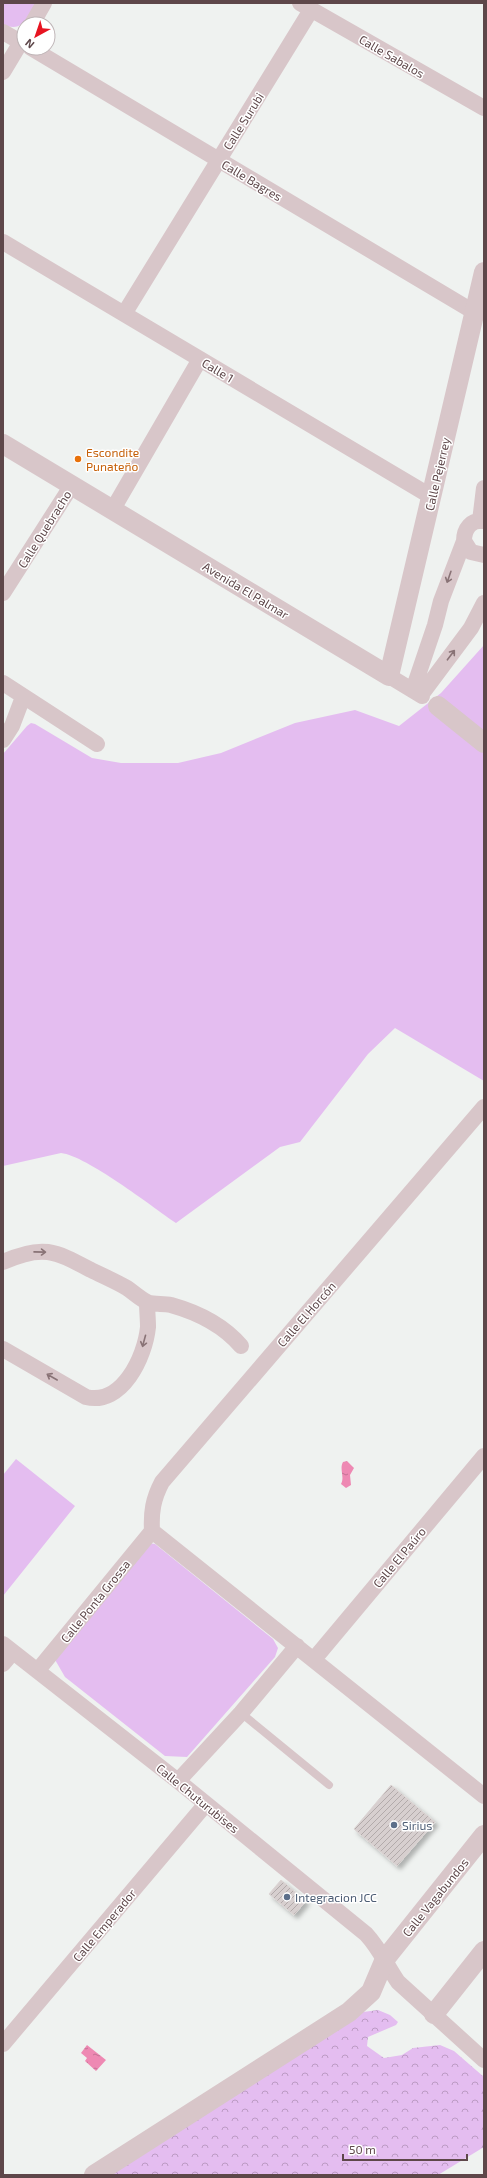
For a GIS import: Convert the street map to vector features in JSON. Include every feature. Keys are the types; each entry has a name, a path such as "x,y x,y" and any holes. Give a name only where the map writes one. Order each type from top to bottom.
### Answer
{"street":[{"path":"37,16 44,3"},
{"name":"Calle Sabalos","path":"306,6 484,108"},
{"name":"Calle Surubi","path":"124,314 219,160 306,6"},
{"name":"Calle Bagres","path":"3,32 16,38"},
{"path":"3,72 16,55"},
{"name":"Calle Bagres","path":"47,56 474,312"},
{"name":"Calle 1","path":"3,242 432,497"},
{"name":"Calle Pejerrey","path":"389,676 484,272"},
{"path":"113,509 200,359"},
{"name":"Avenida El Palmar","path":"3,444 438,706 484,743"},
{"name":"Calle Quebracho","path":"3,593 72,485"},
{"path":"417,693 441,601 464,541 466,529 475,522 482,521 484,488"},
{"path":"464,541 471,552 484,555"},
{"path":"417,693 471,628 484,603"},
{"path":"3,683 97,744"},
{"path":"3,740 12,726 23,697"},
{"name":"Calle El Horcón","path":"152,1531 151,1512 155,1496 162,1482 484,1107"},
{"path":"3,1262 19,1255 37,1251 59,1253 127,1288 147,1302 169,1304 191,1312 223,1330 241,1346"},
{"path":"3,1349 86,1396 99,1398 106,1397 118,1390 139,1358 148,1327 147,1302"},
{"name":"Calle El Paúro","path":"315,1658 484,1456"},
{"path":"152,1531 297,1646 315,1658 484,1796"},
{"name":"Calle Ponta Grossa","path":"38,1670 152,1531"},
{"path":"178,1781 240,1714 297,1646"},
{"name":"Calle Chuturubises","path":"6,1653 38,1670 178,1781 205,1805 366,1934 386,1959 389,1970 398,1982 484,2060"},
{"name":"Calle Emperador","path":"3,2044 205,1805"},
{"name":"Calle Vagabundos","path":"94,2175 349,2012 371,1992 386,1959 484,1835"},
{"path":"434,2014 484,1951"}],"lane":[{"path":"240,1714 329,1784"}],"green space":[{"path":"3,3 36,3 29,16 16,16 16,27 3,25"},
{"path":"484,645 484,1081 395,1028 368,1054 300,1142 280,1147 176,1223 102,1172 72,1156 61,1153 3,1166 3,754 27,726 31,723 35,724 92,758 121,763 178,763 221,753 295,723 355,710 399,726 441,693"},
{"path":"16,1459 75,1506 3,1596 3,1475"},
{"path":"148,1543 155,1544 273,1639 278,1648 275,1657 187,1757 165,1756 65,1677 54,1658"},
{"path":"378,2010 390,2015 398,2022 396,2025 368,2037 367,2046 384,2058 402,2055 413,2048 440,2045 454,2051 484,2077 484,2147 438,2175 106,2175 356,2013"}],"water":[{"path":"347,1461 354,1468 350,1475 351,1485 346,1488 341,1484 342,1465 343,1462"},
{"path":"87,2045 106,2060 96,2071 85,2061 87,2058 81,2053"}],"building":[{"name":"Sirius","path":"391,1785 435,1822 397,1866 354,1829"},
{"name":"Integracion JCC","path":"281,1880 306,1901 294,1915 269,1894"}],"place":[{"name":"Escondite Punateño","path":"78,459"},
{"name":"Sirius","path":"394,1825"},
{"name":"Integracion JCC","path":"287,1897"}]}
